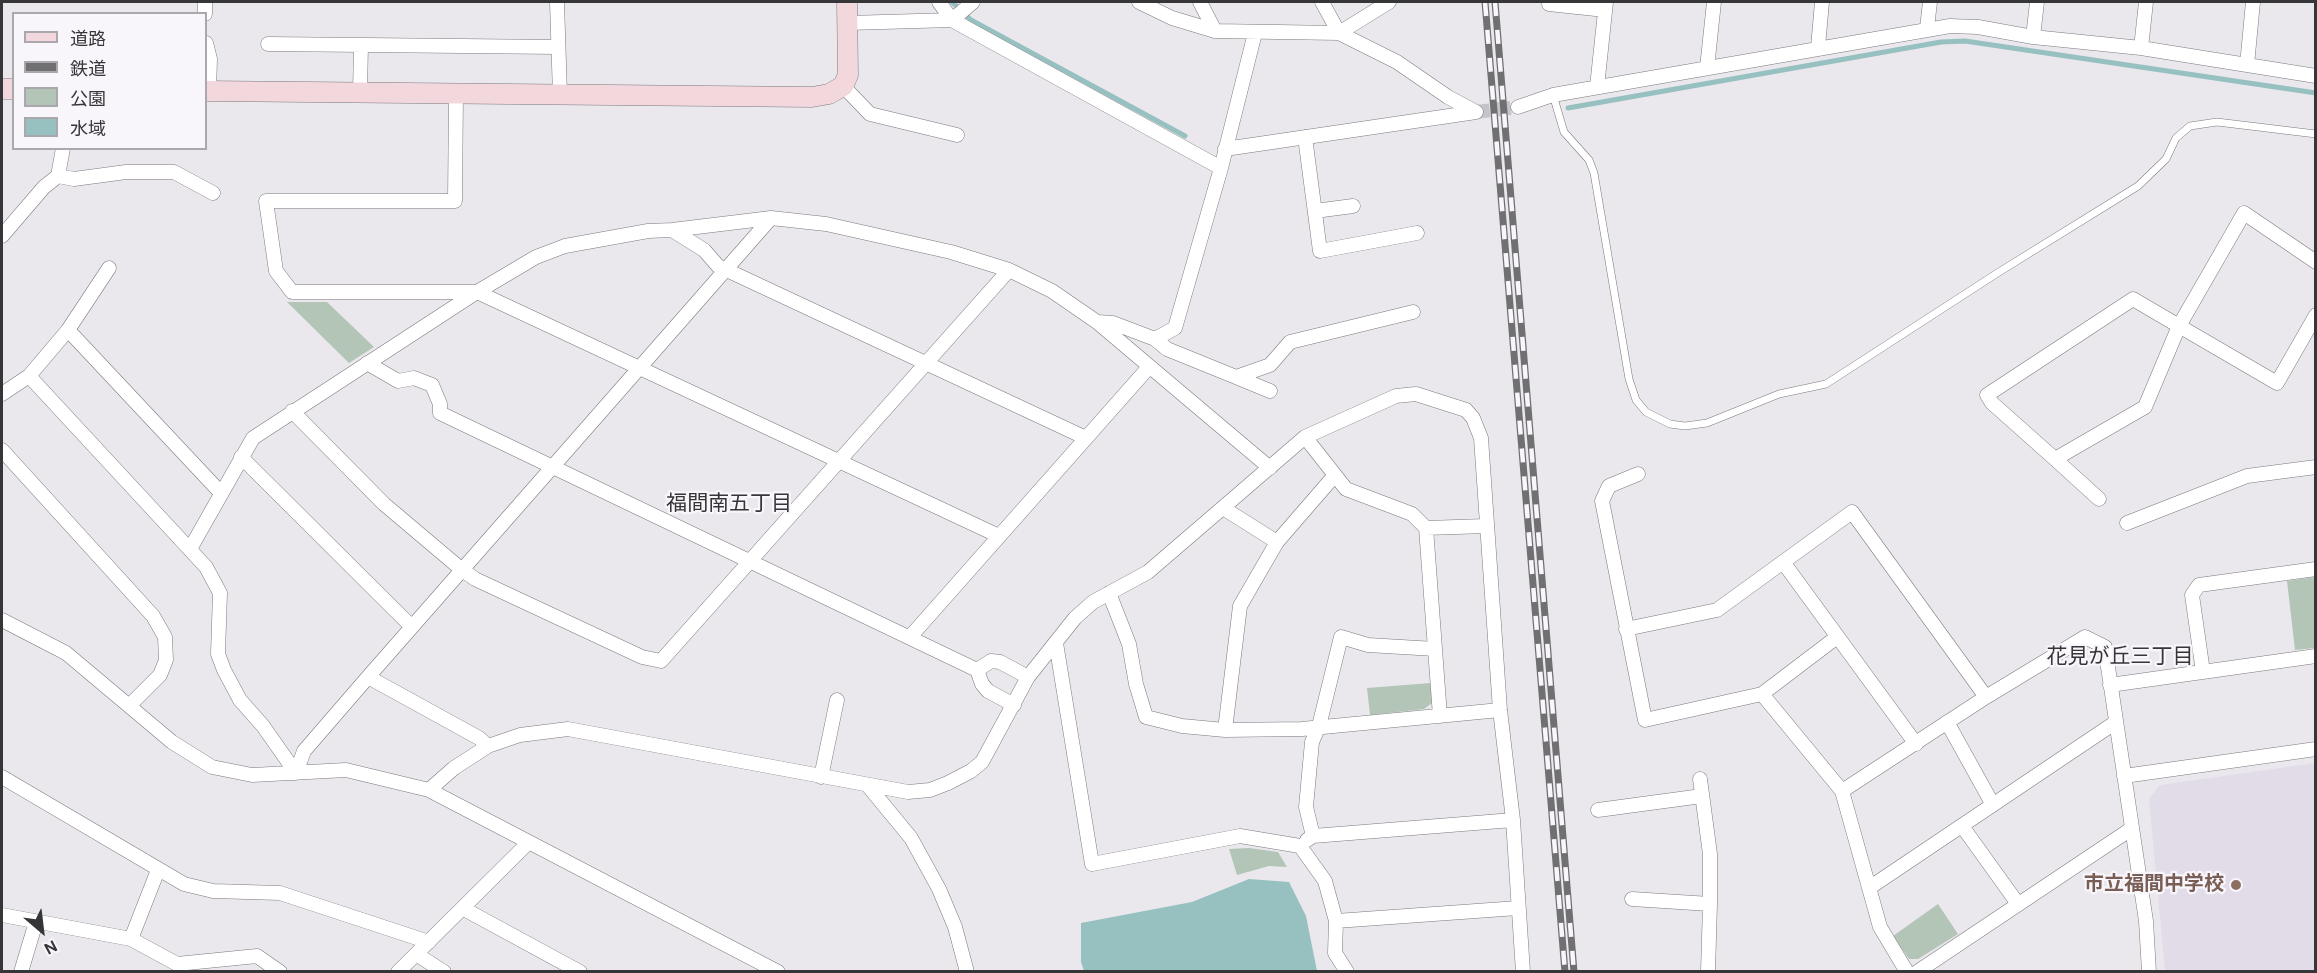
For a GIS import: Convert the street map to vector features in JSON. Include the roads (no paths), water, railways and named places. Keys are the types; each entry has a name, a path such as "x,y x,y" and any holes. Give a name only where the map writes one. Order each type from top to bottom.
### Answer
{"street":[{"path":"556,2 560,95"},
{"path":"207,47 210,59 207,91 812,97 830,94 843,86 848,75 847,2"},
{"path":"939,2 952,20 1221,168"},
{"path":"848,23 952,20 973,2"},
{"path":"1138,2 1172,18 1215,31 1339,33 1397,62 1448,97 1476,112 1225,149"},
{"path":"1200,2 1215,31"},
{"path":"1322,2 1339,33"},
{"path":"1339,33 1389,2"},
{"path":"1549,2 1549,4 1605,6 1597,87"},
{"path":"1707,68 1714,2"},
{"path":"1818,47 1822,2"},
{"path":"1927,28 1930,2"},
{"path":"2033,37 2037,2"},
{"path":"2141,48 2146,2"},
{"path":"2247,65 2253,2"},
{"path":"1518,107 1553,95 1927,28 1978,27 2033,37 2141,48 2316,76"},
{"path":"1155,339 1175,328 1221,168 1255,33"},
{"path":"268,44 558,47"},
{"path":"360,93 361,45"},
{"path":"843,86 870,114 957,135"},
{"path":"456,94 454,201 266,201 276,271 292,292 477,292 999,536"},
{"path":"1305,137 1320,251 1418,233"},
{"path":"2,236 44,187 58,176 63,150"},
{"path":"58,176 74,179 126,172 174,172 213,193"},
{"path":"1315,211 1353,206"},
{"path":"2055,459 2145,407 2179,326 2244,213 2316,262"},
{"path":"296,772 304,751 411,626 771,218"},
{"path":"190,549 220,492 253,438 477,292 536,257 565,246 648,231 771,218 826,224 951,252 1009,270 1053,291 1096,322 1270,468"},
{"path":"672,230 726,269 1086,438"},
{"path":"2,394 29,376 68,330 109,268"},
{"path":"292,411 384,504 460,569 475,579 642,657 661,661 1009,270"},
{"path":"2099,499 1992,403 1987,395 2133,298 2277,383 2316,315"},
{"path":"1236,377 1270,364 1290,342 1413,312"},
{"path":"1096,322 1113,323 1155,339 1167,349 1270,391"},
{"path":"68,330 220,492"},
{"path":"367,363 398,381 414,378 432,385 440,404 440,413 977,670 982,684 988,691 1014,705"},
{"path":"910,637 1149,367"},
{"path":"29,376 206,567 220,593 218,654 224,670 240,700 263,726 296,772"},
{"path":"429,790 454,768 488,746 520,735 568,729 869,787 908,792 930,790 971,771 982,762 1028,677 1075,618 1093,602 1148,572 1305,437 1396,396 1416,394 1466,410 1473,418 1481,438 1500,710 1513,820 1523,972"},
{"path":"1305,437 1346,489 1412,514 1426,528 1440,716"},
{"path":"2,450 153,616 165,637 166,660 160,675 130,705"},
{"path":"242,457 411,626"},
{"path":"2127,523 2247,476 2316,467"},
{"path":"1638,474 1609,486 1602,501 1645,720 1762,694 1837,637"},
{"path":"1225,730 1240,606 1277,542 1335,476"},
{"path":"1223,507 1277,542"},
{"path":"1626,629 1717,610 1852,512 1986,697"},
{"path":"1426,528 1486,526"},
{"path":"1783,562 1916,744"},
{"path":"2203,672 2192,595 2199,585 2316,569"},
{"path":"1109,593 1129,644 1136,684 1146,717 1182,726 1225,730 1302,729 1500,710"},
{"path":"2,620 66,653 172,742 212,766 252,775 346,770 429,790 778,972"},
{"path":"1313,836 1306,807 1312,742 1319,726 1341,637 1368,645 1434,648"},
{"path":"1842,791 1986,697 2085,637 2104,646 2146,921 2149,972"},
{"path":"1056,643 1092,864 1240,836 1300,846 1325,881 1336,921 1335,953 1347,972"},
{"path":"2110,685 2316,656"},
{"path":"977,670 991,661 1000,662 1028,677"},
{"path":"368,677 479,738 488,746"},
{"path":"1762,694 1842,791 1880,927 1906,972"},
{"path":"821,777 837,700"},
{"path":"1947,722 1993,805"},
{"path":"1869,888 2116,722"},
{"path":"2124,776 2316,749"},
{"path":"2,777 184,884 213,891 280,892 429,942"},
{"path":"1700,779 1710,854 1708,972"},
{"path":"869,787 910,838 939,889 955,927 967,972"},
{"path":"1598,810 1702,796"},
{"path":"1300,846 1313,836 1513,820"},
{"path":"1962,826 2018,904"},
{"path":"1917,972 2132,829"},
{"path":"398,972 529,842"},
{"path":"131,939 158,870"},
{"path":"1632,899 1710,904"},
{"path":"1336,921 1518,908"},
{"path":"464,909 580,972"},
{"path":"2,915 131,939 188,968 257,956 280,972"},
{"path":"21,972 36,922"},
{"path":"417,954 444,972"}],"lane":[{"path":"1553,95 1564,132 1589,160 1594,173 1629,379 1636,400 1646,412 1670,424 1685,426 1707,423 1779,394 1826,384 1999,272 2138,186 2166,159 2176,138 2190,126 2217,122 2316,134"}],"water":[{"path":"1249,879 1289,882 1306,916 1317,971 1084,971 1081,962 1081,923 1192,902"}],"waterway":[{"path":"952,2 971,20 1185,136"},
{"path":"1568,108 1941,42 1965,41 2316,93"}],"tunnel":[{"path":"1476,112 1518,107"}],"railway":[{"path":"1485,2 1565,972"},
{"path":"1495,2 1574,972"}],"place":[{"name":"市立福間中学校","path":"2236,885"}],"district":[{"name":"福間南五丁目","path":"729,504"},
{"name":"花見が丘三丁目","path":"2120,657"}]}
